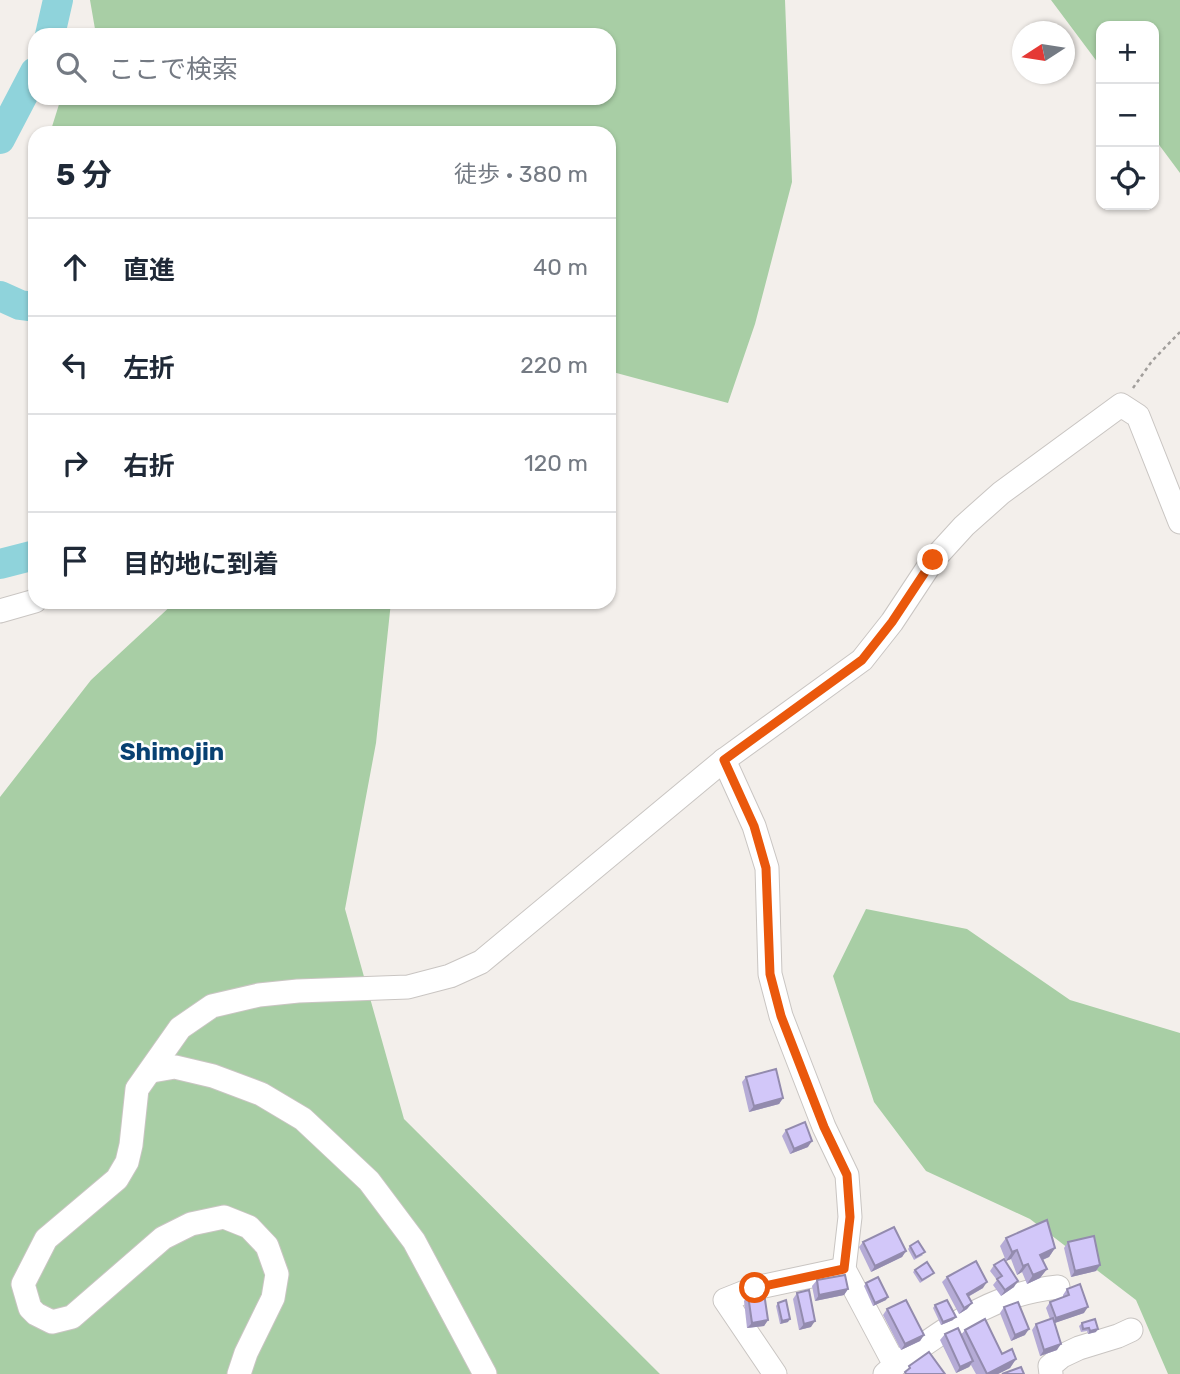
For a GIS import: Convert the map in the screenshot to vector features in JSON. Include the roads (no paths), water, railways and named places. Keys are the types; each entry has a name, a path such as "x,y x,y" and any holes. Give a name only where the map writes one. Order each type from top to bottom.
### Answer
{"street":[{"path":"239,1374 272,1298 277,1274 267,1246 249,1227 224,1217 191,1224 163,1238 72,1317 52,1322 36,1314 30,1308 23,1284 46,1239 117,1179 127,1161 131,1145 138,1088 180,1028 212,1006 259,995 408,987 450,976 481,962 724,760 862,660 892,622 933,560 964,526 1001,493 1121,405 1138,416 1180,522"},
{"path":"0,611 28,603"},
{"path":"724,760 754,826 766,868 770,974 781,1016 824,1127 847,1175 850,1217 844,1269 890,1369 953,1324 987,1306 1009,1296 1058,1287"},
{"path":"152,1071 175,1067 213,1076 261,1094 303,1119 369,1181 414,1241 485,1374"},
{"path":"775,1374 725,1300 755,1288 844,1269"},
{"path":"1051,1374 1050,1366 1062,1356 1130,1330"}],"waterway":[{"path":"52,28 58,0"},
{"path":"0,139 28,85"},
{"path":"0,296 28,306"},
{"path":"0,564 28,557"}],"district":[{"name":"Shimojin","path":"172,752"}]}
